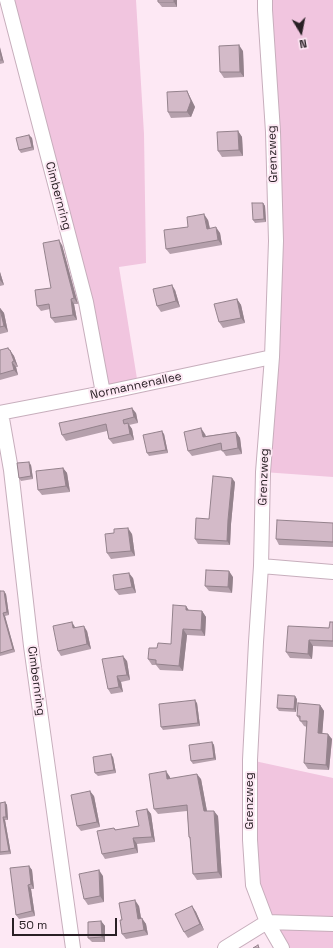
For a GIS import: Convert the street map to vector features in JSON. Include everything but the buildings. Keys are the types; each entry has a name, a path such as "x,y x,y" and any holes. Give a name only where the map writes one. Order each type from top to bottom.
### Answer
{"street":[{"name":"Cimbernring","path":"7,0 86,302 103,393"},
{"name":"Grenzweg","path":"265,0 273,132 276,241 272,357 263,472 261,566 250,760 250,840 253,885 267,922 282,948"},
{"name":"Normannenallee","path":"1,413 272,357"},
{"name":"Cimbernring","path":"1,413 10,470 31,646 72,948"},
{"path":"261,566 333,572"},
{"path":"225,948 267,922 333,924"}],"shaded area":[{"path":"7,0 136,0 144,134 146,263 119,267 138,385 103,393"},
{"path":"265,0 333,0 333,477 263,472 272,357"},
{"path":"250,760 333,778 333,948 282,948 253,885"}]}
